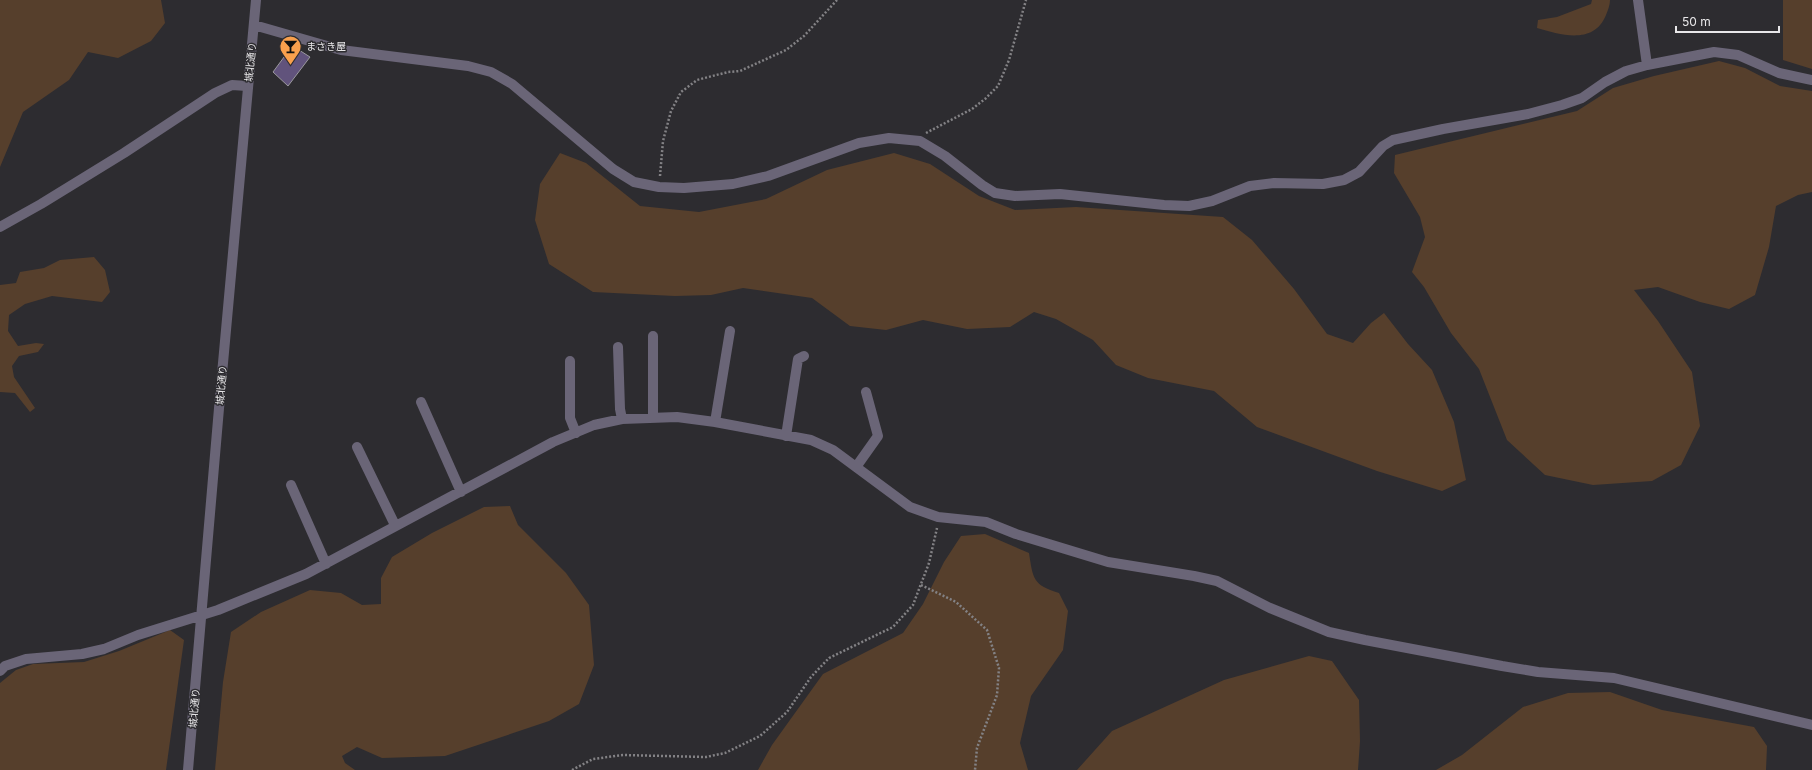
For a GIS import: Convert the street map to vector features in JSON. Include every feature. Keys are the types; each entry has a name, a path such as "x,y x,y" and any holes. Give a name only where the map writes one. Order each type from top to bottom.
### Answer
{"street":[{"name":"城北通り","path":"188,770 247,86 256,0"},
{"path":"1638,0 1647,65"},
{"path":"254,25 341,50 468,66 492,72 512,84 613,169 634,182 659,187 684,188 733,184 768,176 859,143 889,138 920,140 945,156 982,185 996,193 1015,196 1060,194 1164,205 1190,206 1212,201 1250,186 1274,183 1323,184 1344,180 1359,172 1383,146 1393,140 1443,129 1528,114 1562,105 1582,98 1605,82 1626,71 1647,65 1714,52 1738,55 1779,73 1812,80"},
{"path":"0,227 41,204 124,153 215,93 232,85 247,86"},
{"path":"715,422 730,331"},
{"path":"652,418 653,336"},
{"path":"618,347 620,409 622,418"},
{"path":"786,436 798,359 804,356"},
{"path":"570,361 570,418 576,433"},
{"path":"856,467 878,436 866,392"},
{"path":"421,402 461,492"},
{"path":"0,671 5,666 26,659 82,654 104,649 138,635 202,616 306,574 553,442 594,425 622,418 676,417 715,422 810,440 832,450 910,507 938,517 986,522 1016,534 1108,562 1217,581 1300,621 1329,632 1364,640 1538,672 1614,678 1812,725"},
{"path":"357,447 395,526"},
{"path":"291,485 326,564"}],"path":[{"path":"659,187 663,141 671,111 681,92 697,80 728,72 740,71 786,50 804,36 837,0"},
{"path":"920,140 923,134 972,109 998,86 1009,60 1026,0"},
{"path":"572,770 592,759 623,755 706,757 725,753 760,736 787,712 811,677 829,658 893,627 913,605 921,585 937,533 938,517"},
{"path":"921,585 956,602 987,630 999,668 997,695 977,748 975,770"}],"shaded area":[{"path":"0,0 161,0 165,23 151,41 118,58 88,52 69,80 23,112 0,167"},
{"path":"1592,0 1610,0 1606,15 1601,24 1594,31 1585,34 1566,35 1537,28 1538,20 1557,17 1591,4"},
{"path":"1783,0 1812,0 1812,69 1783,60"},
{"path":"1719,61 1745,68 1780,86 1812,91 1812,192 1798,195 1776,206 1769,247 1755,295 1729,309 1700,302 1658,287 1634,290 1658,321 1692,372 1700,426 1681,465 1652,481 1593,485 1545,475 1507,440 1479,369 1451,333 1424,287 1412,272 1425,237 1420,217 1394,173 1395,155 1577,111 1613,88 1654,76"},
{"path":"560,153 586,163 640,206 699,212 766,199 827,170 894,153 930,164 979,196 1015,210 1076,207 1223,217 1252,240 1294,289 1327,334 1353,343 1371,323 1384,313 1408,344 1432,370 1454,422 1466,480 1442,491 1377,471 1257,427 1214,391 1148,378 1116,365 1093,340 1056,319 1034,312 1010,327 967,329 923,320 886,330 850,326 812,298 743,288 711,295 675,296 593,292 549,264 535,220 540,184"},
{"path":"94,257 105,270 110,292 102,302 52,296 25,304 9,315 8,331 18,346 36,343 44,344 38,352 19,356 12,366 14,377 35,408 30,412 15,393 0,392 0,285 16,283 20,272 44,268 60,260"},
{"path":"510,506 518,525 566,573 589,605 594,665 579,704 549,721 445,756 382,758 357,747 342,756 345,763 355,770 215,770 223,682 231,632 261,612 310,590 341,593 362,605 381,604 381,578 392,557 432,533 484,507"},
{"path":"985,534 1029,553 1033,575 1036,580 1044,587 1059,593 1068,611 1063,650 1031,696 1020,743 1028,770 758,770 772,745 823,674 903,633 923,604 944,562 961,536"},
{"path":"170,630 184,640 166,770 0,770 0,683 16,670 33,664 84,662 119,651"},
{"path":"1309,656 1332,661 1359,700 1360,741 1358,770 1077,770 1112,731 1224,680"},
{"path":"1610,692 1662,710 1754,727 1767,746 1766,770 1436,770 1462,755 1523,707 1568,693"}],"building":[{"path":"290,49 296,54 299,50 310,57 288,86 273,72"}],"place":[{"name":"まさき屋","path":"290,66"}]}
